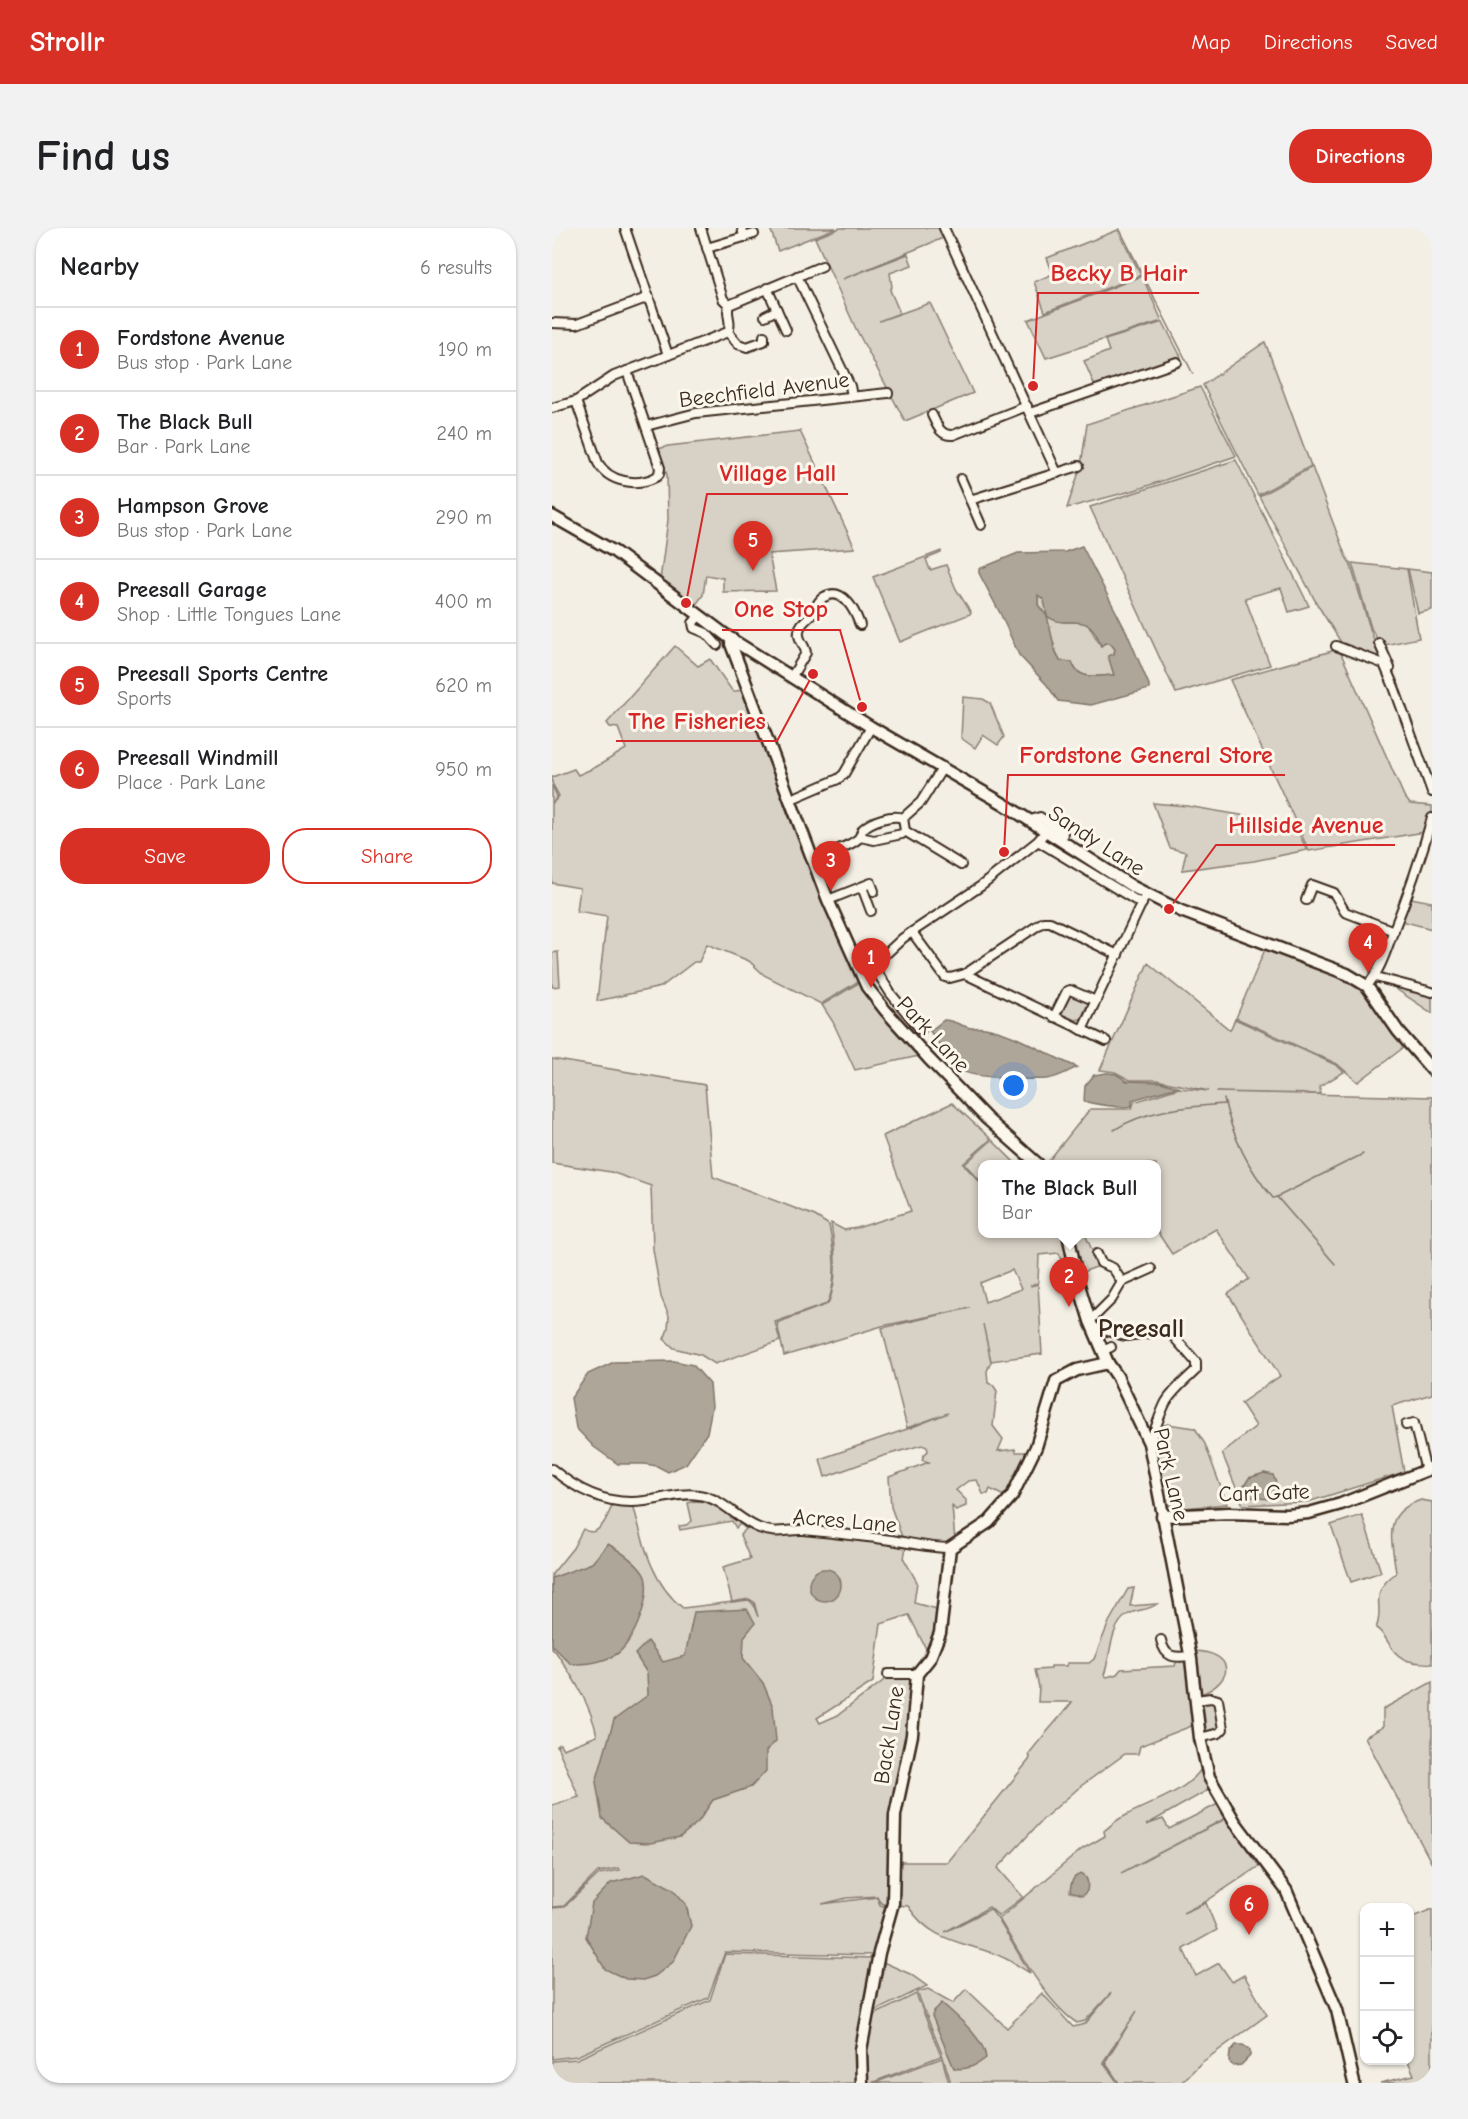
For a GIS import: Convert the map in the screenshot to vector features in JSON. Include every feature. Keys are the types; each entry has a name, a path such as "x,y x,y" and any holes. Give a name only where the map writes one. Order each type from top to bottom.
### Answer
{"main road":[{"name":"Sandy Lane","path":"552,516 615,552 732,639 871,727 1031,820 1144,899 1347,974 1367,986 1398,1031 1432,1070"},
{"name":"Park Lane","path":"732,639 731,644 811,859 857,967 872,994 907,1036 987,1119 1033,1160"},
{"path":"739,663 751,650"},
{"name":"Park Lane","path":"1069,1238 1078,1281 1091,1324 1107,1349 1108,1363 1117,1376 1149,1443 1191,1656 1200,1738 1209,1777 1235,1822 1286,1890 1337,2010 1354,2083"},
{"path":"950,1548 989,1522 1012,1496 1036,1447 1056,1381 1077,1370 1108,1363"},
{"name":"Cart Gate","path":"1162,1516 1308,1513 1341,1504 1429,1470"},
{"name":"Back Lane","path":"862,2083 861,2050 879,1953 893,1903 895,1815 912,1735 917,1674 930,1658 940,1633 950,1548"}],"street":[{"path":"625,228 668,355"},
{"path":"944,228 1057,473"},
{"path":"692,235 702,231 723,299 729,305"},
{"path":"707,248 743,232 754,234"},
{"path":"728,332 730,327 727,312 729,305 822,266"},
{"path":"797,276 850,386 852,396"},
{"path":"767,288 786,330"},
{"path":"552,323 577,324 649,297"},
{"path":"765,316 777,310"},
{"path":"552,408 576,401 614,376 728,332"},
{"path":"728,332 738,344 747,347 764,341 764,336"},
{"path":"932,415 941,432 948,436 953,435 1177,362"},
{"path":"576,401 597,463 603,471 620,481 652,479 659,474 660,468 627,371"},
{"name":"Beechfield Avenue","path":"646,426 696,413 888,393"},
{"path":"970,500 1079,466"},
{"path":"961,479 981,525"},
{"path":"792,676 806,653 806,648 800,640 799,630 825,596 836,595 847,600 860,625"},
{"path":"699,616 693,623 694,628 706,633 717,645"},
{"path":"1379,644 1407,712 1410,732"},
{"path":"1336,646 1384,664 1432,792"},
{"path":"789,800 823,788 844,774 871,727"},
{"path":"860,837 864,828 872,824 893,817 903,818 921,802 943,767"},
{"path":"1031,820 1040,817 1063,832 1062,841"},
{"path":"903,818 905,831 961,865"},
{"path":"1367,986 1375,977 1394,931 1432,818"},
{"path":"811,859 860,837 881,839 902,834 905,831"},
{"path":"857,967 888,952 912,932 981,886 1038,841 1046,831"},
{"name":"Sandy Lane","path":"1038,841 1144,899"},
{"path":"828,900 871,884 874,891"},
{"path":"1306,900 1312,885 1334,893 1345,912 1394,931"},
{"path":"862,887 872,911"},
{"path":"1082,1030 1144,899"},
{"path":"912,932 945,977 950,978 965,974 1046,921 1118,955"},
{"name":"Park Lane","path":"870,961 891,994 921,1030"},
{"path":"965,974 1106,1041"},
{"path":"1375,977 1432,992"},
{"path":"1054,1017 1067,991 1070,990 1096,1001"},
{"path":"1097,1254 1101,1263 1113,1268 1122,1282"},
{"path":"1149,1443 1166,1403 1179,1385 1196,1370 1196,1362 1166,1328 1150,1333 1125,1336 1091,1324 1112,1299 1122,1282 1151,1269"},
{"path":"1406,1425 1413,1423 1429,1470"},
{"name":"Acres Lane","path":"552,1469 577,1487 604,1499 643,1502 679,1494 699,1495 713,1499 758,1528 778,1533 801,1530 892,1540 929,1548 950,1548"},
{"path":"1161,1640 1160,1652 1174,1657 1191,1656"},
{"path":"888,1674 917,1674"},
{"path":"1196,1700 1211,1698 1218,1700 1223,1729 1200,1738"}],"shaded area":[{"path":"770,228 836,228 778,251"},
{"path":"840,228 939,228 943,238 843,279 908,254 912,265 890,273 892,287 890,290 900,313 879,321 930,303 973,393 905,421 856,329 815,238"},
{"path":"1118,230 1141,275 1045,312 1034,282 1053,274 1047,258"},
{"path":"1142,276 1162,321 1046,358 1028,320"},
{"path":"1163,322 1181,357 1095,386 1084,361 1109,351 1105,340"},
{"path":"1265,342 1311,466 1258,495 1203,385"},
{"path":"1200,387 1236,456 1135,490 1067,508 1081,466 1087,424"},
{"path":"800,431 855,548 769,554 776,591 723,592 723,578 706,575 703,595 695,606 660,580 668,520 667,475 658,449"},
{"path":"1236,460 1309,606 1289,612 1281,588 1245,598 1270,665 1176,693 1090,507"},
{"path":"1312,467 1350,563 1372,635 1385,660 1342,644 1317,604 1259,496"},
{"path":"1082,546 1127,633 1149,689 1091,705 1058,701 1047,685 1019,655 979,569 1018,553 1065,552","holes":["1038,595 1044,600 1047,616 1038,605","1047,616 1055,620 1084,623 1096,634 1101,646 1110,643 1115,649 1114,654 1108,656 1114,675 1084,675 1075,668 1072,662 1060,661"]},
{"path":"941,551 926,559 930,570 946,565 956,589 971,612 900,642 873,577"},
{"path":"1352,563 1407,569 1419,638 1385,645 1383,640 1378,641 1371,628"},
{"path":"1408,569 1432,572 1432,610 1418,613"},
{"path":"1038,595 1045,601 1047,616 1063,622 1083,622 1089,626 1101,646 1110,643 1115,649 1114,654 1109,656 1114,675 1084,675 1075,668 1072,662 1061,661 1055,650 1046,616 1038,605"},
{"path":"675,646 698,666 710,659 733,692 744,689 787,812 859,981 821,1004 764,975 749,961 707,944 699,962 694,962 661,987 597,1001 607,916 577,911 580,888 552,883 552,785 557,796 553,803 559,796 552,783 552,777 574,769 578,775 626,749 618,728 610,727 607,723"},
{"path":"1339,649 1404,796 1410,804 1432,806 1432,812 1424,832 1309,851 1230,680"},
{"path":"963,697 983,699 990,703 1004,737 998,745 983,735 975,748 961,738"},
{"path":"1153,803 1187,806 1294,824 1307,850 1254,861 1182,870 1186,852 1170,848"},
{"path":"1411,898 1432,902 1432,929 1402,921"},
{"path":"1266,947 1344,978 1361,989 1407,1045 1358,1082 1337,1064 1236,1018"},
{"path":"558,952 560,986 552,987 552,953"},
{"path":"1148,963 1230,1030 1235,1019 1336,1065 1344,1072 1320,1086 1320,1094 1216,1092 1432,1097 1432,1394 1392,1406 1404,1472 1308,1502 1243,1505 1222,1453 1256,1426 1241,1403 1280,1376 1228,1294 1249,1279 1216,1229 1172,1254 1161,1238 1161,1160 1049,1160 1090,1109 1132,1109 1134,1102 1179,1088 1209,1091 1156,1080 1130,1080 1115,1072 1100,1070"},
{"path":"860,982 919,1056 855,1070 833,1022 822,1005"},
{"path":"1395,986 1432,996 1432,1013 1396,989"},
{"path":"1069,994 1088,1003 1081,1019 1075,1020 1062,1015 1060,1011"},
{"path":"944,1020 1009,1035 1077,1067 1046,1079 1003,1078 963,1071 953,1062 930,1031"},
{"path":"552,1059 705,1085 713,1177 815,1216 829,1225 834,1275 827,1304 775,1322 780,1341 715,1364 701,1355 674,1348 664,1339 669,1316 661,1297 653,1249 651,1186 611,1172 552,1163"},
{"path":"1116,1074 1127,1081 1161,1082 1178,1087 1132,1100 1132,1106 1128,1107 1084,1101 1085,1086 1094,1075"},
{"path":"952,1103 991,1139 963,1164 978,1180 978,1238 1066,1238 1072,1269 1062,1260 1059,1253 1039,1255 1038,1283 1030,1286 1038,1284 1042,1354 991,1361 983,1324 991,1362 987,1371 988,1383 993,1385 997,1391 993,1426 1003,1439 998,1451 1015,1449 1016,1452 1031,1452 1006,1497 990,1489 988,1494 983,1494 977,1480 968,1481 956,1490 966,1500 966,1506 956,1510 952,1506 955,1541 942,1545 922,1543 902,1537 891,1507 889,1477 929,1462 922,1460 928,1451 927,1447 922,1445 883,1456 825,1477 820,1459 910,1428 948,1413 907,1428 882,1328 970,1308 882,1326 784,1356 777,1323 828,1304 835,1275 831,1223 844,1230 911,1211 883,1136","holes":["1012,1270 1021,1289 985,1302 980,1283"]},
{"path":"992,1140 1012,1160 978,1160 978,1179 965,1164"},
{"path":"1073,1238 1087,1238 1099,1266 1080,1273"},
{"path":"674,1361 693,1365 710,1384 712,1407 707,1433 686,1464 668,1472 657,1466 645,1464 618,1464 594,1447 576,1428 571,1398 588,1374 614,1362"},
{"path":"1167,1424 1195,1428 1205,1444 1227,1504 1184,1508 1168,1505 1153,1448 1161,1426"},
{"path":"1264,1473 1273,1475 1276,1483 1275,1494 1269,1499 1250,1497 1245,1494 1244,1486 1249,1478"},
{"path":"1421,1500 1432,1502 1432,1664 1411,1662 1399,1656 1376,1628 1379,1620 1379,1594 1387,1581 1396,1573 1392,1538 1394,1520 1408,1505"},
{"path":"695,1501 713,1503 775,1536 805,1533 906,1546 904,1559 917,1582 914,1603 941,1610 929,1655 909,1615 881,1624 873,1682 817,1718 820,1723 838,1715 891,1675 912,1676 890,1907 881,1903 877,1896 847,1898 822,1904 877,1897 880,1905 888,1908 874,1955 725,1952 708,1998 577,2056 552,2059 552,1908 564,1907 599,1874 620,1870 619,1868 598,1872 564,1906 552,1907 552,1805 579,1797 557,1746 560,1744 563,1749 597,1736 591,1714 581,1692 552,1649 552,1574 573,1548 583,1529 589,1532 594,1531 602,1525 613,1503 633,1504 645,1547 656,1574 663,1587 683,1608 749,1600 758,1617 754,1602 749,1599 732,1602 723,1567 750,1559 740,1535 746,1529 740,1524 736,1528 732,1521 680,1530 679,1526 692,1521 688,1503"},
{"path":"1362,1515 1381,1572 1351,1582 1331,1525"},
{"path":"608,1544 632,1560 643,1573 646,1592 640,1617 629,1641 615,1655 604,1660 571,1664 552,1645 552,1578 592,1563"},
{"path":"825,1569 836,1574 841,1585 836,1596 825,1601 814,1596 809,1585 814,1574"},
{"path":"1134,1588 1130,1606 1157,1604 1131,1613 1121,1620 1114,1635 1104,1675 1107,1677 1117,1674 1121,1669 1175,1666 1177,1659 1188,1661 1194,1725 1140,1746 1138,1754 1125,1754 1081,1786 1043,1819 998,1868 1023,1897 999,1916 989,1907 945,1932 990,1909 1030,1973 1002,1957 935,1933 908,1906 895,1905 897,1862 947,1862 1029,1760 1028,1755 1033,1748 1072,1702 1038,1702 1039,1687 1035,1670 1051,1669 1051,1666 1066,1666 1067,1663 1089,1663 1094,1659 1109,1622 1128,1589"},
{"path":"747,1609 755,1623 744,1637 743,1658 763,1683 773,1707 776,1741 766,1751 766,1771 751,1787 713,1800 698,1822 680,1837 651,1843 629,1842 602,1818 596,1782 614,1720 648,1695 647,1673 635,1654 648,1641 663,1662 685,1656 694,1612"},
{"path":"1193,1651 1217,1656 1226,1668 1220,1682 1199,1695"},
{"path":"1432,1682 1432,1864 1365,1737 1383,1727 1383,1709"},
{"path":"1200,1702 1215,1702 1220,1728 1204,1734"},
{"path":"1202,1768 1210,1789 1146,1825 1163,1819 1169,1829 1218,1804 1226,1818 1121,1873 1227,1818 1262,1864 1205,1902 1183,1913 1206,1903 1217,1930 1183,1949 1196,1976 1219,1963 1232,1982 1244,1975 1267,2015 1201,2063 1181,2083 1119,2083 1105,2062 1137,2011 1103,2062 1118,2083 951,2083 917,1992 928,1989 953,2003 966,1989 1007,2028 1042,1993 1073,2027 1085,2024 1111,1993 1085,2021 1077,2023 1044,1990 999,1919 1082,1849 1105,1836 1104,1831 1115,1821 1186,1785"},
{"path":"645,1874 673,1889 686,1904 691,1926 673,1962 655,1976 643,1980 626,1979 605,1969 586,1937 592,1903 611,1883"},
{"path":"1083,1874 1088,1884 1087,1891 1082,1896 1070,1892 1074,1878"},
{"path":"1432,1909 1432,2083 1380,2083 1414,2075 1410,2065 1414,2065 1414,1916"},
{"path":"725,1954 873,1958 861,2024 856,2083 552,2083 552,2061 577,2059 710,2000"},
{"path":"883,1962 910,1974 927,1986 869,2014 879,1965"},
{"path":"916,1994 941,2056 871,2083 864,2083 870,2017"},
{"path":"942,2003 975,2035 984,2050 986,2058 983,2061 967,2068 954,2068 932,2016"},
{"path":"1236,2045 1243,2045 1250,2050 1250,2056 1241,2065 1234,2066 1229,2062 1230,2052"},
{"path":"942,2058 949,2083 874,2083"}],"waterway":[{"path":"1119,228 1193,374"},
{"path":"1224,1099 1237,1139 1256,1176 1273,1198 1277,1197 1335,1264"},
{"path":"1114,1130 1153,1113 1225,1104"},
{"path":"1277,1197 1363,1154"}],"place":[{"name":"Becky B Hair","path":"1033,386"},
{"name":"Preesall Sports Centre","path":"753,571"},
{"name":"Village Hall","path":"686,603"},
{"name":"The Fisheries","path":"813,674"},
{"name":"One Stop","path":"862,707"},
{"name":"Fordstone General Store","path":"1004,852"},
{"name":"Hampson Grove","path":"831,891"},
{"name":"Hillside Avenue","path":"1169,909"},
{"name":"Preesall Garage","path":"1368,973"},
{"name":"Fordstone Avenue","path":"871,988"},
{"name":"The Black Bull","path":"1069,1307"},
{"name":"Preesall Windmill","path":"1249,1935"}],"district":[{"name":"Preesall","path":"1141,1328"}]}
